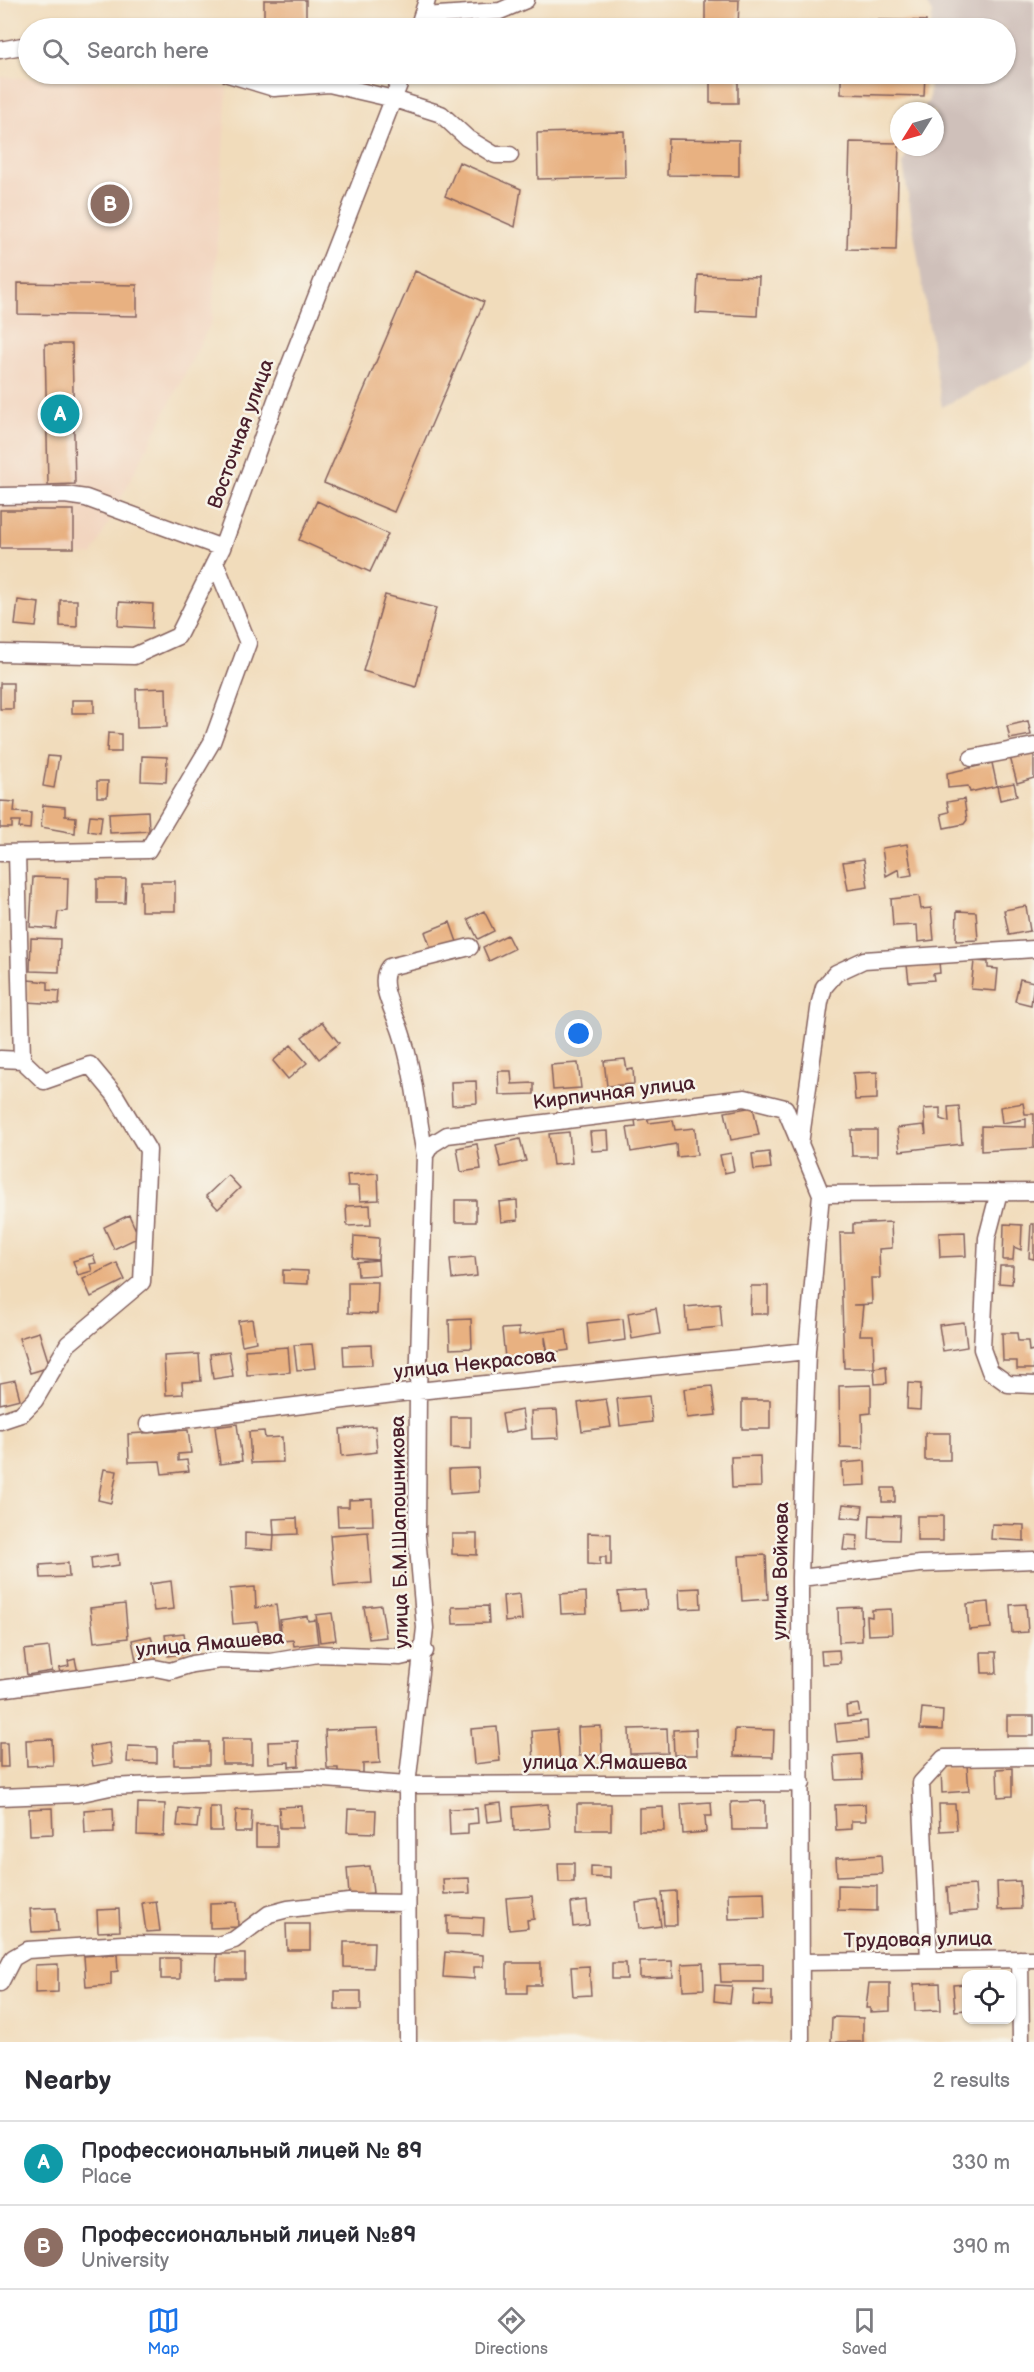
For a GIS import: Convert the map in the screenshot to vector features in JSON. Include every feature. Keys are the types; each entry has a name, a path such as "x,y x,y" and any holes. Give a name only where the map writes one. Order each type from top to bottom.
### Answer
{"street":[{"path":"423,15 500,11 526,0"},
{"path":"0,50 18,47"},
{"path":"261,84 274,88 329,84 394,99 441,114 467,138 495,155 510,155"},
{"name":"Восточная улица","path":"0,654 134,656 178,636 218,555 399,84"},
{"path":"0,496 65,495 86,498 218,555 248,643 212,742 148,850 8,853 22,1060"},
{"path":"972,758 1034,746"},
{"name":"улица Б.М.Шапошникова","path":"408,2042 407,1785 425,1628 417,1536 418,1391 425,1155 402,1035 384,985 385,971 388,967 470,947"},
{"path":"800,1145 820,1002 824,987 836,973 864,960 1034,949"},
{"path":"0,1059 22,1060 44,1081 90,1065 115,1095 148,1150 142,1281 68,1344 35,1400 28,1407 21,1413 0,1421"},
{"name":"Кирпичная улица","path":"425,1155 431,1145 447,1135 745,1098 785,1108"},
{"name":"улица Войкова","path":"785,1108 821,1194 807,1351 800,1578 803,1962 801,2042"},
{"path":"999,1192 987,1238 982,1349 990,1371 1008,1384 1034,1385"},
{"path":"821,1194 1034,1192"},
{"name":"улица Некрасова","path":"148,1424 418,1391 807,1351"},
{"path":"800,1578 921,1564 1034,1560"},
{"name":"улица Ямашева","path":"0,1689 155,1668 170,1671 192,1664 220,1660 271,1662 318,1654 400,1657 424,1651"},
{"path":"929,1960 921,1783 944,1758 1034,1757"},
{"path":"0,1797 77,1794 110,1787 312,1778 407,1785"},
{"name":"улица Х.Ямашева","path":"407,1785 802,1783"},
{"path":"0,1983 13,1958 27,1950 72,1946 218,1945 234,1940 270,1914 288,1909 349,1902 407,1903"},
{"path":"1021,2042 1027,1959"},
{"name":"Трудовая улица","path":"803,1962 1027,1959"}],"shaded area":[{"path":"924,0 1034,0 1034,360 942,407 903,164 906,156 944,156 944,102 928,102 930,84 1016,84 1016,18 932,18 932,13"},
{"path":"0,77 18,78 18,84 159,84 227,87 212,321 92,555 0,552"}],"building":[{"path":"264,0 306,0 306,18 264,18"},
{"path":"705,0 739,0 738,18 705,18"},
{"path":"710,84 738,84 738,103 710,103"},
{"path":"841,84 925,84 924,96 841,94"},
{"path":"624,131 625,177 538,179 537,133"},
{"path":"668,139 739,140 739,176 667,175"},
{"path":"850,142 890,143 890,156 899,156 896,250 847,249"},
{"path":"459,162 521,189 515,227 445,196"},
{"path":"415,271 484,302 394,512 324,483"},
{"path":"698,275 759,277 757,316 696,313"},
{"path":"18,283 137,285 137,316 18,314"},
{"path":"45,344 72,344 75,484 48,485"},
{"path":"317,501 388,534 370,572 299,540"},
{"path":"0,510 74,510 74,548 0,548"},
{"path":"385,595 436,608 416,687 363,671"},
{"path":"18,600 39,603 36,627 15,625"},
{"path":"60,600 77,600 77,627 60,626"},
{"path":"119,602 153,604 152,628 118,626"},
{"path":"0,683 13,683 13,709 0,709"},
{"path":"166,688 167,727 137,728 136,689"},
{"path":"72,700 94,700 94,713 72,713"},
{"path":"1028,721 1031,735 1010,739 1007,726"},
{"path":"108,733 121,734 121,752 107,752"},
{"path":"1034,751 1034,778 1017,783 1010,757"},
{"path":"48,756 59,757 54,788 43,786"},
{"path":"142,756 167,757 166,782 141,781"},
{"path":"992,763 997,786 970,792 968,786 948,788 947,773"},
{"path":"97,781 108,781 107,797 97,797"},
{"path":"1014,783 1017,796 1000,800 997,786"},
{"path":"964,799 967,820 964,824 944,828 941,814 949,812 947,802"},
{"path":"0,801 15,802 14,812 31,813 30,829 19,828 20,821 12,821 12,828 0,828"},
{"path":"43,805 65,807 65,816 76,817 75,833 41,827"},
{"path":"148,811 149,831 110,833 109,813"},
{"path":"90,815 102,816 100,833 88,831"},
{"path":"907,844 912,875 900,877 899,869 886,876 882,848"},
{"path":"864,859 868,887 848,890 843,862"},
{"path":"33,877 68,878 67,911 58,912 56,929 30,927"},
{"path":"97,879 126,879 125,903 97,903"},
{"path":"141,881 175,881 175,911 141,911"},
{"path":"919,896 921,909 931,908 934,940 918,942 917,925 893,926 891,899"},
{"path":"1026,906 1030,931 1009,935 1004,910"},
{"path":"484,911 494,931 478,939 468,919"},
{"path":"957,911 976,912 978,940 956,941"},
{"path":"450,922 457,942 432,951 425,932"},
{"path":"507,935 514,949 489,961 483,947"},
{"path":"31,938 60,939 59,972 30,971"},
{"path":"974,961 988,962 988,968 998,969 996,991 971,989"},
{"path":"939,962 940,973 933,974 934,980 909,982 907,965"},
{"path":"1020,979 1034,982 1031,1005 1015,1001"},
{"path":"28,980 48,982 48,990 60,991 59,1004 27,1002"},
{"path":"322,1022 339,1043 319,1059 302,1037"},
{"path":"291,1045 307,1063 288,1079 273,1061"},
{"path":"625,1059 627,1070 633,1069 634,1084 607,1086 604,1061"},
{"path":"578,1063 581,1088 553,1090 551,1065"},
{"path":"498,1071 511,1071 512,1084 534,1083 534,1094 499,1095"},
{"path":"877,1072 877,1099 855,1100 853,1073"},
{"path":"476,1081 477,1103 452,1105 451,1082"},
{"path":"1023,1103 1025,1114 1034,1114 1034,1148 981,1151 981,1126 1026,1127 1026,1119 1002,1123 1000,1107"},
{"path":"959,1106 962,1144 900,1151 897,1128 924,1125 926,1135 924,1109 940,1108 940,1119 949,1122 948,1107"},
{"path":"753,1107 759,1135 731,1140 725,1112"},
{"path":"647,1118 649,1123 673,1120 675,1130 695,1128 697,1155 677,1157 676,1144 631,1152 627,1128 636,1127 635,1120"},
{"path":"851,1130 877,1130 877,1156 852,1156"},
{"path":"608,1131 609,1150 592,1151 590,1132"},
{"path":"569,1132 572,1163 553,1165 549,1134"},
{"path":"520,1139 526,1161 501,1167 496,1145"},
{"path":"477,1144 481,1169 461,1172 457,1148"},
{"path":"769,1152 771,1168 754,1170 752,1154"},
{"path":"731,1153 734,1171 724,1173 720,1155"},
{"path":"378,1173 379,1200 360,1201 359,1186 348,1186 347,1175"},
{"path":"228,1175 240,1188 218,1209 206,1196"},
{"path":"455,1200 476,1200 476,1222 455,1222"},
{"path":"517,1200 518,1220 501,1222 499,1202"},
{"path":"370,1205 371,1225 347,1226 346,1206"},
{"path":"129,1215 139,1237 114,1249 104,1227"},
{"path":"891,1222 892,1248 879,1249 880,1278 871,1278 872,1304 853,1305 863,1305 860,1335 873,1335 874,1368 844,1368 840,1233 853,1233 853,1224"},
{"path":"1004,1224 1022,1225 1021,1250 1014,1247 1013,1260 1003,1260"},
{"path":"1031,1224 1034,1224 1034,1259 1029,1258"},
{"path":"965,1232 966,1256 940,1257 939,1233"},
{"path":"354,1236 379,1238 378,1260 353,1258"},
{"path":"93,1255 96,1263 90,1264 92,1271 78,1275 73,1261"},
{"path":"475,1257 477,1276 452,1279 450,1259"},
{"path":"378,1260 379,1275 358,1276 357,1262"},
{"path":"117,1263 125,1280 91,1297 83,1279"},
{"path":"1000,1266 1013,1266 1012,1284 999,1283"},
{"path":"283,1270 308,1271 308,1284 283,1283"},
{"path":"348,1282 378,1282 377,1314 348,1313"},
{"path":"751,1286 768,1286 768,1314 750,1314"},
{"path":"720,1304 722,1327 687,1330 685,1307"},
{"path":"656,1308 660,1334 632,1339 628,1313"},
{"path":"252,1319 256,1342 242,1345 238,1321"},
{"path":"471,1319 472,1348 450,1349 449,1320"},
{"path":"623,1319 625,1340 589,1345 587,1323"},
{"path":"964,1322 967,1347 943,1351 939,1325"},
{"path":"519,1328 519,1335 566,1329 569,1350 548,1353 545,1337 546,1354 505,1358 502,1329"},
{"path":"39,1332 50,1367 30,1373 19,1338"},
{"path":"1002,1333 1017,1333 1018,1341 1028,1341 1029,1351 1034,1350 1034,1369 1017,1369 1017,1361 1003,1361"},
{"path":"312,1344 315,1368 297,1370 294,1345"},
{"path":"371,1345 372,1365 344,1366 343,1346"},
{"path":"288,1347 290,1372 247,1375 245,1350"},
{"path":"229,1351 233,1376 213,1379 210,1354"},
{"path":"199,1354 201,1381 182,1382 183,1394 166,1395 164,1356"},
{"path":"886,1366 887,1383 875,1384 874,1368"},
{"path":"15,1380 20,1399 0,1404 0,1383"},
{"path":"908,1383 921,1384 920,1410 907,1409"},
{"path":"871,1385 871,1413 862,1414 863,1448 840,1447 839,1386"},
{"path":"712,1386 716,1415 687,1418 684,1389"},
{"path":"649,1396 652,1422 620,1426 617,1399"},
{"path":"606,1399 611,1427 582,1431 578,1403"},
{"path":"742,1400 770,1400 770,1429 742,1429"},
{"path":"522,1410 525,1429 505,1433 502,1414"},
{"path":"557,1410 559,1438 532,1439 531,1411"},
{"path":"451,1417 471,1417 471,1449 451,1448"},
{"path":"237,1424 242,1461 220,1464 215,1427"},
{"path":"375,1426 377,1452 342,1456 340,1429"},
{"path":"188,1430 191,1453 178,1454 178,1461 187,1460 189,1471 162,1474 160,1461 129,1462 128,1434"},
{"path":"264,1431 265,1438 282,1437 283,1462 251,1463 249,1432"},
{"path":"925,1433 950,1433 950,1460 925,1460"},
{"path":"760,1456 761,1487 732,1488 731,1457"},
{"path":"865,1461 866,1485 843,1486 842,1463"},
{"path":"478,1468 479,1492 450,1494 449,1469"},
{"path":"104,1469 117,1471 111,1503 98,1500"},
{"path":"882,1488 895,1488 895,1502 882,1502"},
{"path":"372,1499 373,1525 338,1526 337,1507 349,1507 349,1500"},
{"path":"843,1504 863,1506 861,1519 841,1517"},
{"path":"870,1515 900,1516 899,1540 869,1539"},
{"path":"917,1516 943,1516 943,1541 917,1541"},
{"path":"297,1518 298,1534 274,1535 273,1519"},
{"path":"992,1524 1024,1525 1024,1541 991,1539"},
{"path":"368,1532 372,1583 334,1586 330,1535"},
{"path":"245,1533 274,1535 273,1550 245,1548"},
{"path":"588,1533 611,1534 611,1565 606,1565 606,1557 600,1557 600,1565 588,1564"},
{"path":"452,1534 477,1534 477,1555 452,1554"},
{"path":"845,1535 858,1536 857,1551 843,1550"},
{"path":"118,1554 119,1565 92,1569 91,1558"},
{"path":"766,1555 768,1599 742,1601 739,1556"},
{"path":"68,1563 69,1577 41,1578 40,1565"},
{"path":"171,1581 174,1609 154,1611 150,1584"},
{"path":"255,1587 256,1608 276,1605 281,1642 261,1645 257,1622 233,1624 230,1589"},
{"path":"700,1588 701,1608 680,1609 679,1589"},
{"path":"645,1590 647,1609 620,1611 618,1592"},
{"path":"586,1592 587,1613 561,1614 560,1594"},
{"path":"520,1594 522,1620 505,1622 503,1596"},
{"path":"989,1602 991,1628 969,1630 967,1604"},
{"path":"125,1604 128,1638 94,1642 90,1608"},
{"path":"1026,1604 1028,1632 1012,1633 1010,1605"},
{"path":"381,1605 386,1637 369,1639 364,1607"},
{"path":"488,1606 489,1623 453,1624 452,1607"},
{"path":"861,1607 862,1641 839,1642 838,1608"},
{"path":"891,1609 892,1634 868,1635 867,1616 872,1617 872,1610"},
{"path":"332,1613 336,1640 320,1642 316,1615"},
{"path":"307,1616 308,1621 315,1620 318,1643 294,1646 293,1640 282,1641 280,1620"},
{"path":"184,1633 187,1653 168,1656 165,1635"},
{"path":"151,1636 157,1661 137,1665 132,1640"},
{"path":"49,1647 52,1671 27,1675 24,1650"},
{"path":"839,1650 840,1663 822,1664 821,1651"},
{"path":"981,1652 996,1652 997,1673 982,1673"},
{"path":"75,1659 78,1673 61,1677 59,1668 69,1666 68,1661"},
{"path":"858,1704 860,1715 847,1717 846,1706"},
{"path":"922,1708 943,1710 942,1730 920,1729"},
{"path":"1007,1716 1034,1716 1034,1736 1007,1736"},
{"path":"867,1721 868,1739 837,1742 835,1724"},
{"path":"601,1726 602,1755 579,1756 578,1727"},
{"path":"497,1727 500,1761 474,1764 471,1729"},
{"path":"378,1728 380,1763 363,1764 363,1773 338,1774 338,1768 327,1768 325,1730"},
{"path":"667,1728 668,1753 630,1754 629,1729"},
{"path":"557,1729 560,1761 534,1763 532,1731"},
{"path":"696,1729 697,1755 674,1755 673,1730"},
{"path":"735,1729 774,1730 773,1757 734,1756"},
{"path":"52,1739 53,1765 27,1766 26,1740"},
{"path":"222,1739 252,1739 252,1764 222,1764"},
{"path":"298,1741 299,1766 289,1767 289,1762 269,1763 268,1742"},
{"path":"174,1742 209,1742 209,1765 174,1765"},
{"path":"0,1743 7,1743 8,1767 0,1767"},
{"path":"109,1743 112,1763 93,1766 90,1746"},
{"path":"128,1746 157,1747 157,1763 127,1762"},
{"path":"861,1754 863,1779 836,1780 834,1756"},
{"path":"967,1765 969,1791 942,1793 941,1767"},
{"path":"1012,1768 1012,1796 998,1797 997,1769"},
{"path":"765,1801 765,1830 732,1830 731,1802"},
{"path":"711,1802 712,1816 705,1816 706,1832 683,1834 681,1804"},
{"path":"138,1803 165,1804 164,1836 137,1835"},
{"path":"501,1803 503,1820 487,1822 485,1805"},
{"path":"548,1804 550,1828 514,1831 513,1807"},
{"path":"577,1804 611,1804 611,1830 577,1830"},
{"path":"865,1804 866,1821 851,1821 851,1829 836,1830 835,1805"},
{"path":"939,1804 955,1804 957,1830 940,1831"},
{"path":"302,1806 303,1828 280,1828 279,1807"},
{"path":"210,1807 221,1807 222,1831 210,1831"},
{"path":"663,1807 664,1831 639,1831 639,1808"},
{"path":"52,1808 53,1834 30,1835 29,1809"},
{"path":"113,1808 114,1832 85,1833 84,1810"},
{"path":"179,1808 199,1810 197,1828 177,1826"},
{"path":"477,1808 478,1823 468,1824 468,1834 450,1835 449,1809"},
{"path":"348,1809 376,1810 375,1833 347,1832"},
{"path":"236,1810 252,1810 251,1832 235,1832"},
{"path":"256,1825 277,1825 277,1847 256,1847"},
{"path":"881,1855 882,1874 837,1876 836,1858"},
{"path":"558,1863 574,1863 574,1882 559,1882"},
{"path":"370,1866 373,1893 349,1895 347,1868"},
{"path":"591,1866 610,1867 610,1878 591,1877"},
{"path":"469,1878 470,1893 444,1894 443,1879"},
{"path":"1020,1881 1021,1909 998,1910 997,1882"},
{"path":"838,1885 877,1886 877,1911 838,1910"},
{"path":"975,1885 977,1911 949,1913 947,1887"},
{"path":"676,1891 677,1925 664,1925 662,1892"},
{"path":"764,1892 765,1918 729,1919 728,1893"},
{"path":"532,1896 534,1919 527,1920 528,1928 509,1930 506,1898"},
{"path":"657,1900 661,1926 639,1929 636,1903"},
{"path":"156,1901 160,1931 146,1932 142,1903"},
{"path":"587,1901 589,1925 573,1927 571,1903"},
{"path":"237,1902 238,1927 210,1928 210,1903"},
{"path":"56,1908 58,1931 32,1932 30,1909"},
{"path":"119,1909 120,1931 98,1932 97,1910"},
{"path":"447,1916 484,1918 483,1935 447,1934"},
{"path":"286,1924 310,1924 310,1950 287,1950"},
{"path":"344,1942 374,1942 373,1968 344,1967"},
{"path":"445,1952 483,1955 483,1967 474,1967 474,1979 443,1977"},
{"path":"117,1954 118,1971 111,1972 111,1985 86,1987 84,1956"},
{"path":"217,1954 245,1954 245,1979 216,1979"},
{"path":"161,1958 180,1958 180,1979 161,1979"},
{"path":"672,1961 673,1977 640,1978 640,1962"},
{"path":"507,1963 541,1963 541,1985 527,1985 527,1993 507,1993"},
{"path":"612,1963 626,1963 627,1979 612,1979"},
{"path":"703,1963 704,1989 683,1990 682,1964"},
{"path":"58,1964 58,1992 35,1993 35,1965"},
{"path":"763,1964 763,1982 721,1982 720,1965"},
{"path":"589,1966 591,1995 573,1996 571,1967"},
{"path":"869,1983 890,1983 890,2011 870,2012 870,2008 866,2008"},
{"path":"940,1983 941,2010 915,2011 914,1984"},
{"path":"962,1984 962,2010 955,2011 953,1985"},
{"path":"715,1985 732,1986 730,2003 714,2001"},
{"path":"754,1990 772,1991 772,2006 753,2005"},
{"path":"335,1991 361,1991 361,2010 335,2010"},
{"path":"832,2017 863,2018 863,2042 831,2042"}],"place":[{"name":"Профессиональный лицей №89","path":"110,204"},
{"name":"Профессиональный лицей № 89","path":"60,414"}]}
